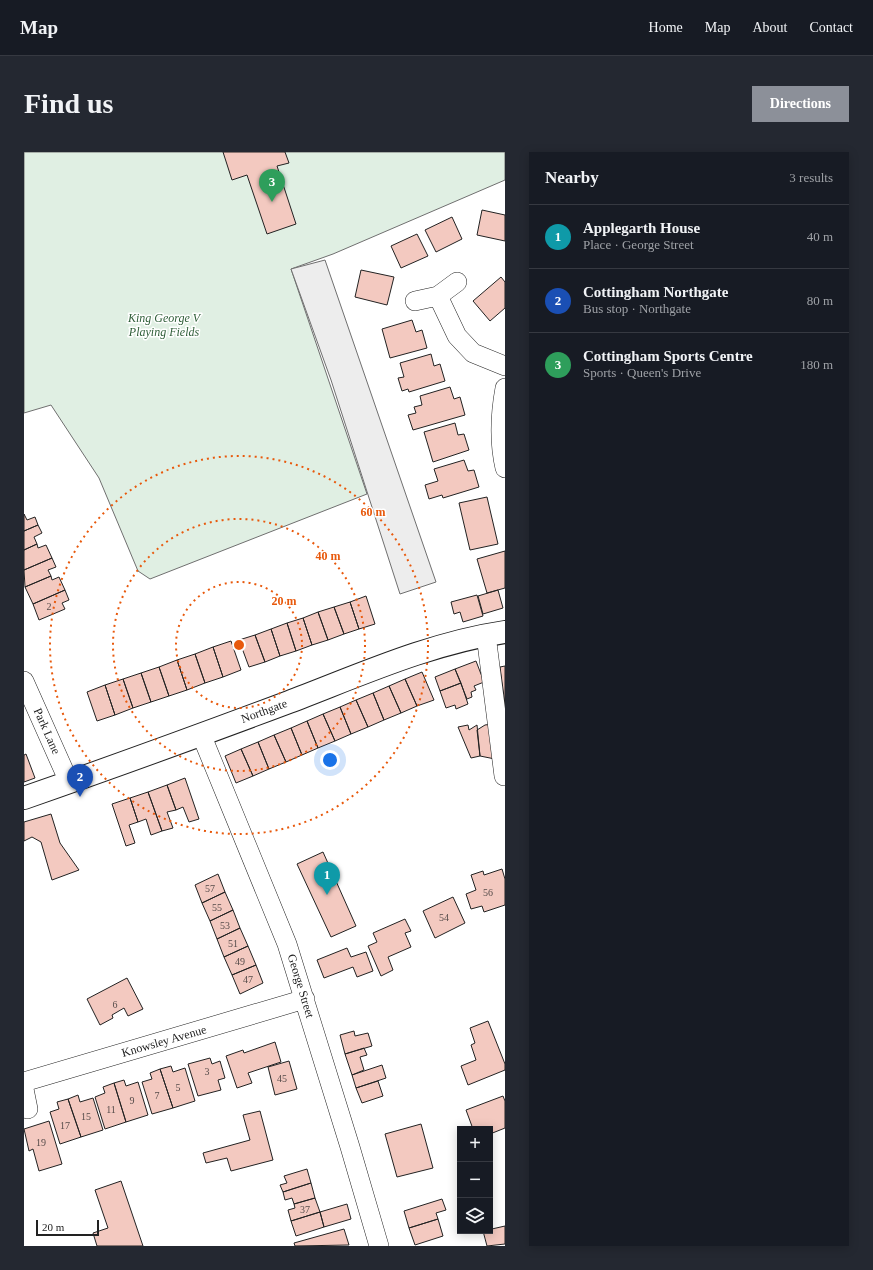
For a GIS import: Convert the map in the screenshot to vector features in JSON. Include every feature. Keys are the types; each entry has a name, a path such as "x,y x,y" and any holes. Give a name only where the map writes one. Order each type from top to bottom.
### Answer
{"street":[{"path":"415,301 438,296 457,282"},
{"path":"438,296 457,336 473,353 505,366"},
{"path":"505,388 501,410 502,454 505,468"},
{"path":"495,634 504,776"},
{"name":"Northgate","path":"24,798 201,734 427,649 495,634"},
{"name":"Park Lane","path":"24,680 69,782"},
{"name":"George Street","path":"201,734 287,944 379,1246"},
{"name":"Knowsley Avenue","path":"24,1082 305,999"},
{"path":"24,1089 28,1109"}],"green space":[{"name":"King George V Playing Fields","path":"24,152 505,152 505,180 333,254 291,269 367,494 150,579 138,571 99,478 51,405 24,413"}],"shaded area":[{"path":"325,260 436,582 400,594 331,380 291,269"}],"building":[{"path":"223,152 285,152 289,163 277,166 296,224 267,234 247,175 232,180"},
{"path":"482,210 505,215 505,241 477,235"},
{"path":"452,217 462,239 436,252 425,230"},
{"path":"417,234 428,256 401,268 391,246"},
{"path":"361,270 394,277 387,305 355,297"},
{"path":"501,277 505,282 505,308 490,321 473,301"},
{"path":"412,320 416,332 422,330 427,348 390,358 382,329"},
{"path":"431,354 434,366 440,364 445,381 409,392 408,389 402,391 398,378 404,377 400,363"},
{"path":"450,387 454,399 460,397 465,415 413,430 408,415 416,413 414,407 422,405 420,396"},
{"path":"455,423 458,435 464,434 469,450 433,462 424,432"},
{"path":"464,460 468,471 474,470 479,487 443,498 442,495 429,499 425,485 438,481 434,469"},
{"path":"487,497 498,544 470,550 459,503"},
{"path":"24,514 27,520 35,517 38,525 24,531"},
{"path":"38,525 42,533 34,537 37,544 24,550 24,531"},
{"path":"37,544 38,548 46,545 52,558 24,570 24,550"},
{"path":"505,551 505,588 487,593 477,559"},
{"path":"52,558 56,567 48,570 51,576 25,587 24,570"},
{"path":"51,576 52,580 59,577 65,590 33,604 25,587"},
{"path":"65,590 69,600 62,603 65,609 39,620 33,604"},
{"path":"498,590 503,608 483,614 478,596"},
{"path":"477,595 483,616 463,622 460,612 454,614 451,602"},
{"path":"366,596 375,624 359,629 350,602"},
{"path":"350,602 359,629 344,634 334,607"},
{"path":"334,607 344,634 328,640 318,612"},
{"path":"318,612 328,640 312,645 303,618"},
{"path":"303,618 312,645 296,651 287,623"},
{"path":"287,623 296,651 280,656 271,629"},
{"path":"271,629 280,656 265,662 255,635"},
{"path":"255,635 265,662 249,667 239,640"},
{"path":"231,641 241,670 223,677 213,647"},
{"path":"213,647 223,677 205,683 195,654"},
{"path":"195,654 205,683 187,690 177,660"},
{"path":"177,660 187,690 169,696 159,667"},
{"path":"476,661 484,682 474,686 476,690 471,692 472,697 467,699 455,669"},
{"path":"505,666 505,704 500,667"},
{"path":"159,667 169,696 151,702 141,673"},
{"path":"455,669 461,683 440,691 435,677"},
{"path":"422,672 434,700 417,706 405,679"},
{"path":"141,673 151,702 133,708 123,679"},
{"path":"123,679 133,708 115,715 105,685"},
{"path":"405,679 417,706 401,713 389,686"},
{"path":"461,683 468,704 456,709 455,705 446,708 440,691"},
{"path":"105,685 115,715 97,721 87,692"},
{"path":"389,686 401,713 384,720 373,693"},
{"path":"373,693 384,720 368,727 356,700"},
{"path":"356,700 368,727 351,734 340,707"},
{"path":"340,707 351,734 335,741 323,714"},
{"path":"323,714 335,741 318,748 307,721"},
{"path":"307,721 318,748 302,755 291,728"},
{"path":"492,724 495,759 480,756 477,730 485,725"},
{"path":"468,725 469,730 477,725 480,756 471,758 458,727"},
{"path":"291,728 302,755 286,762 274,735"},
{"path":"274,735 286,762 269,769 258,742"},
{"path":"258,742 269,769 253,776 241,749"},
{"path":"241,749 253,776 236,783 225,756"},
{"path":"26,754 35,778 24,782 24,755"},
{"path":"185,778 199,819 189,822 183,807 176,810 167,785"},
{"path":"167,785 176,810 167,812 173,828 162,831 148,792"},
{"path":"148,792 162,831 151,835 146,819 138,822 130,798"},
{"path":"130,798 138,822 129,825 135,843 126,846 112,804"},
{"path":"51,814 60,843 79,870 52,880 41,842 32,837 24,841 24,822"},
{"path":"323,852 356,926 331,937 297,864"},
{"path":"502,869 505,879 505,905 484,912 482,906 471,909 466,894 476,890 471,875 483,871 484,875"},
{"path":"218,874 225,892 202,903 195,885"},
{"path":"225,892 233,910 210,921 202,903"},
{"path":"453,897 465,923 435,938 423,911"},
{"path":"233,910 240,928 217,939 210,921"},
{"path":"405,919 411,931 405,933 411,947 388,957 393,970 381,976 368,946 377,942 373,933"},
{"path":"240,928 248,946 224,957 217,939"},
{"path":"248,946 256,965 232,975 224,957"},
{"path":"347,948 351,957 366,952 373,971 357,977 353,967 324,978 317,960"},
{"path":"256,965 263,983 240,994 232,975"},
{"path":"127,978 143,1009 128,1016 124,1008 112,1015 113,1018 100,1025 87,999"},
{"path":"488,1021 505,1064 505,1070 468,1085 461,1066 476,1060 471,1045 475,1043 470,1028"},
{"path":"354,1031 355,1036 368,1033 372,1046 345,1054 340,1035"},
{"path":"275,1042 281,1062 248,1073 252,1083 237,1088 226,1056 243,1050 244,1053"},
{"path":"364,1048 367,1055 360,1057 364,1070 352,1075 345,1054"},
{"path":"210,1058 212,1064 220,1061 225,1078 218,1080 221,1090 198,1096 188,1064"},
{"path":"289,1061 297,1089 275,1095 268,1067"},
{"path":"382,1065 386,1078 356,1088 352,1075"},
{"path":"171,1066 173,1072 185,1068 195,1101 173,1108 160,1069"},
{"path":"160,1069 173,1108 152,1114 142,1082 152,1079 150,1073"},
{"path":"124,1080 126,1086 138,1082 148,1115 126,1122 114,1083"},
{"path":"378,1081 383,1096 362,1103 356,1088"},
{"path":"114,1083 126,1122 105,1129 95,1097 105,1093 103,1087"},
{"path":"78,1095 80,1102 93,1098 103,1130 81,1137 68,1099"},
{"path":"503,1096 505,1101 505,1128 493,1133 493,1126 472,1126 466,1110"},
{"path":"68,1099 81,1137 60,1144 50,1112 59,1109 57,1102"},
{"path":"260,1111 273,1160 231,1171 227,1158 206,1163 203,1153 250,1140 243,1115"},
{"path":"49,1121 62,1164 39,1171 33,1149 29,1151 24,1129"},
{"path":"421,1124 433,1168 397,1177 385,1134"},
{"path":"307,1169 311,1183 283,1192 280,1185 287,1183 284,1176"},
{"path":"121,1181 143,1246 97,1246 93,1233 108,1228 95,1190"},
{"path":"311,1183 315,1198 294,1204 292,1198 285,1200 283,1192"},
{"path":"315,1198 320,1212 291,1221 288,1210 295,1208 294,1204"},
{"path":"442,1199 446,1210 436,1213 438,1219 409,1228 404,1211"},
{"path":"347,1204 351,1219 324,1227 320,1212"},
{"path":"320,1212 324,1227 296,1236 291,1221"},
{"path":"438,1219 443,1236 415,1245 409,1228"},
{"path":"505,1226 505,1244 487,1246 484,1234 493,1234 493,1229"},
{"path":"344,1229 349,1245 295,1246 294,1243"}],"place":[{"name":"Cottingham Sports Centre","path":"272,202"},
{"name":"Cottingham Northgate","path":"80,797"},
{"name":"Applegarth House","path":"327,895"}]}
